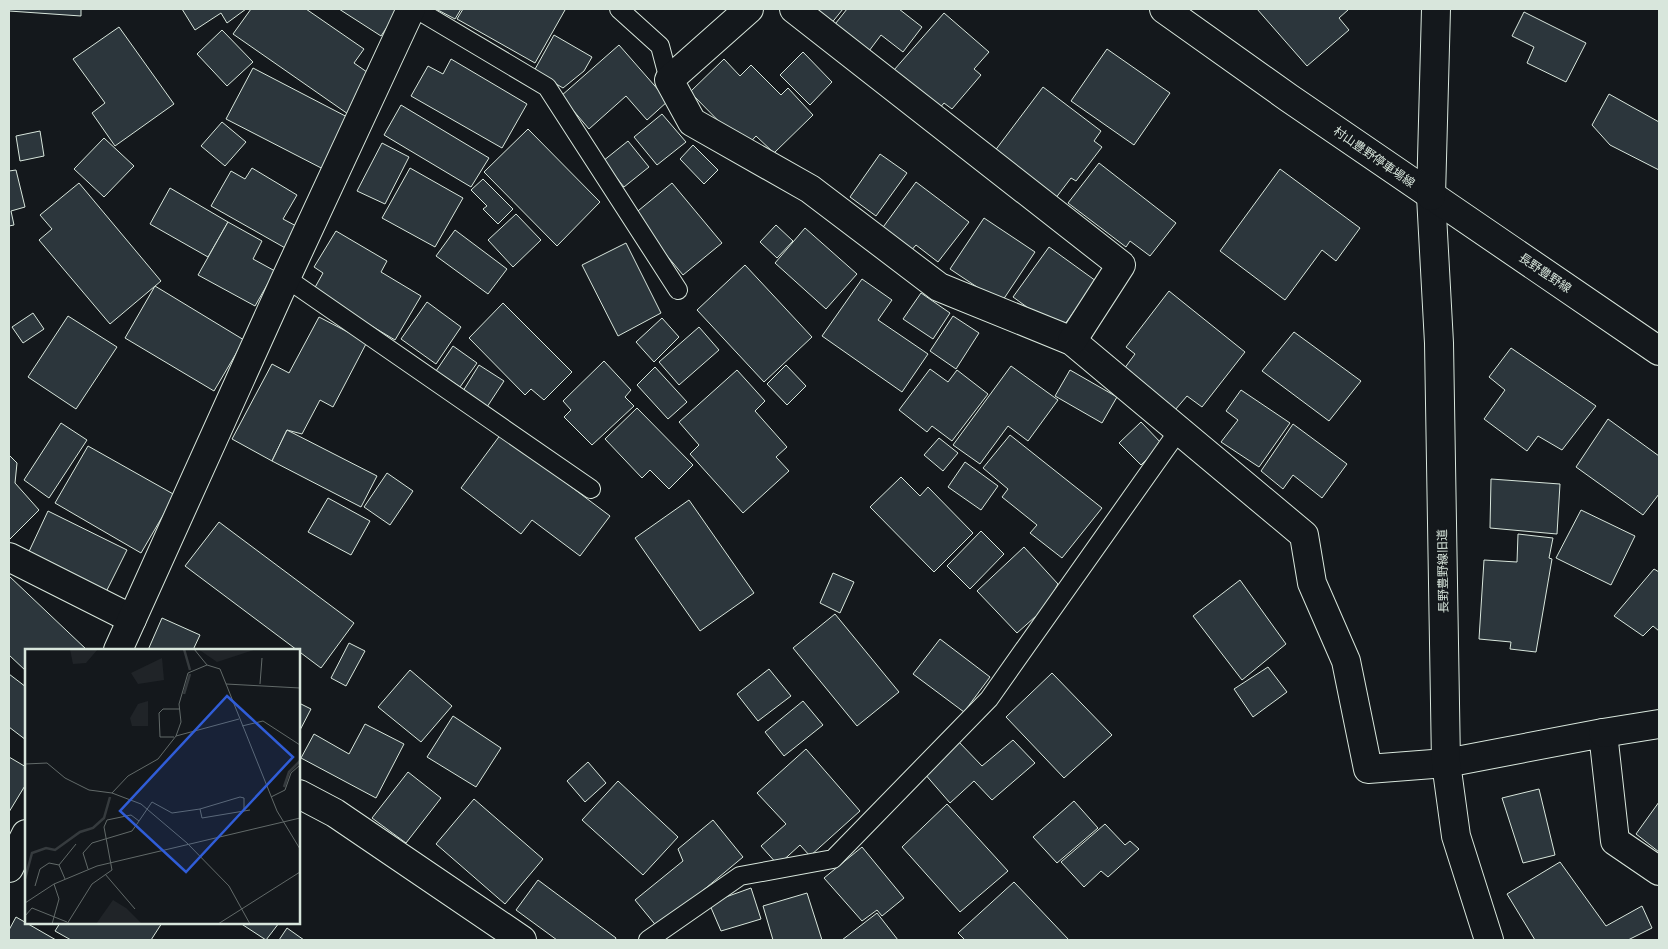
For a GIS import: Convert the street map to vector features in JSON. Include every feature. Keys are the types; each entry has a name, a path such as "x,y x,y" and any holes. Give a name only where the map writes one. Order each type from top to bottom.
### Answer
{"street":[{"path":"118,649 286,278 411,9"},
{"path":"749,9 669,80 692,122 810,188 939,288 1072,341 1304,535 1312,583 1346,661 1368,769 1446,763 1659,724"},
{"path":"794,9 1121,265 1072,341"},
{"name":"村山豊野停車場線","path":"1164,9 1431,196"},
{"name":"村山豊野停車場線","path":"1431,196 1436,9"},
{"name":"長野豊野線","path":"1431,196 1659,351"},
{"name":"長野豊野線旧道","path":"1431,196 1439,343 1446,763 1456,836 1489,940"},
{"path":"9,557 132,619"},
{"path":"1603,733 1615,841 1659,871"},
{"path":"300,795 336,813 522,940"},
{"path":"9,868 25,836"}],"lane":[{"path":"416,9 547,87 678,290"},
{"path":"619,9 660,46 669,80"},
{"path":"286,278 591,489"},
{"path":"648,940 740,876 833,859 988,699 1179,430"}],"building":[{"path":"9,9 81,9 81,16 9,11"},
{"path":"182,9 246,9 227,23 221,13 195,30"},
{"path":"251,9 306,9 364,49 354,63 374,77 348,114 233,34"},
{"path":"339,9 399,9 381,36"},
{"path":"436,9 461,9 455,19"},
{"path":"463,9 565,10 535,63 457,19"},
{"path":"810,9 843,9 830,25"},
{"path":"847,9 899,9 922,27 903,52 881,35 866,55 832,28"},
{"path":"1257,9 1347,9 1339,18 1349,30 1307,66"},
{"path":"1524,12 1586,43 1566,82 1527,63 1534,47 1512,36"},
{"path":"944,13 989,52 974,69 981,75 952,109 944,103 939,109 894,70"},
{"path":"119,27 174,104 115,146 92,113 105,103 73,59"},
{"path":"222,30 253,62 227,86 197,54"},
{"path":"554,35 592,57 584,71 563,88 534,71"},
{"path":"619,45 668,101 647,120 626,96 589,129 561,96"},
{"path":"1107,49 1170,93 1134,145 1071,101"},
{"path":"803,52 832,82 810,105 780,75"},
{"path":"451,59 527,104 502,148 411,96 428,66 443,74"},
{"path":"724,59 740,76 751,65 781,95 788,88 813,115 774,153 756,136 745,148 690,92"},
{"path":"253,68 353,120 327,171 226,119"},
{"path":"1043,87 1101,131 1094,141 1102,147 1076,181 1071,178 1055,199 994,152"},
{"path":"1609,94 1659,122 1659,170 1610,145 1592,125"},
{"path":"401,105 489,158 471,187 384,135"},
{"path":"662,114 686,142 657,165 634,137"},
{"path":"222,122 246,142 225,166 201,146"},
{"path":"528,129 600,202 557,246 484,172"},
{"path":"40,131 44,156 20,161 16,136"},
{"path":"104,138 134,166 104,197 74,169"},
{"path":"628,141 649,167 624,187 603,161"},
{"path":"382,143 409,157 385,204 357,191"},
{"path":"693,145 718,170 704,184 680,159"},
{"path":"880,154 907,173 876,216 850,197"},
{"path":"1099,163 1176,223 1150,256 1130,241 1126,247 1068,203"},
{"path":"252,168 297,195 283,219 300,228 287,249 211,206 231,171 245,179"},
{"path":"410,168 463,198 435,247 382,218"},
{"path":"1280,169 1360,228 1336,261 1322,250 1285,300 1220,251"},
{"path":"16,170 25,207 11,211 14,225 9,226 9,171"},
{"path":"483,179 513,209 498,224 483,209 487,206 471,190"},
{"path":"916,182 969,222 938,262 916,245 910,252 881,230"},
{"path":"79,183 161,281 110,324 39,240 52,229 40,215"},
{"path":"672,183 722,243 683,275 633,215"},
{"path":"170,188 228,222 208,257 150,224"},
{"path":"516,214 541,240 513,267 488,240"},
{"path":"984,218 1035,252 1001,303 950,269"},
{"path":"228,222 262,241 253,259 275,271 255,306 198,275"},
{"path":"776,225 793,241 777,258 760,242"},
{"path":"805,228 857,274 826,309 775,263"},
{"path":"455,230 507,269 488,294 436,256"},
{"path":"336,231 387,261 381,272 421,296 395,340 313,291 323,273 314,267"},
{"path":"626,243 661,313 618,336 582,265"},
{"path":"1049,247 1096,281 1060,331 1013,297"},
{"path":"745,265 812,337 764,382 697,310"},
{"path":"862,279 892,300 878,320 928,354 902,392 822,336"},
{"path":"155,286 244,340 214,391 125,338"},
{"path":"1169,291 1245,352 1202,407 1187,396 1175,410 1124,369 1135,354 1126,347"},
{"path":"921,293 950,313 933,339 903,319"},
{"path":"427,302 461,327 436,364 401,339"},
{"path":"503,303 572,372 544,400 531,389 525,395 469,338"},
{"path":"33,313 44,329 23,343 12,327"},
{"path":"68,316 117,347 76,409 28,377"},
{"path":"953,316 979,333 956,369 930,351"},
{"path":"319,317 367,342 333,407 320,400 302,434 287,430 272,461 232,439 272,364 289,373"},
{"path":"662,318 679,337 654,362 636,342"},
{"path":"699,327 719,350 679,385 659,362"},
{"path":"1294,332 1361,381 1329,421 1262,371"},
{"path":"453,346 477,363 460,387 436,371"},
{"path":"1511,348 1596,406 1562,450 1538,436 1527,451 1484,419 1505,390 1489,377"},
{"path":"604,361 631,390 625,397 634,406 592,445 564,417 571,410 563,401"},
{"path":"479,365 504,381 487,407 463,391"},
{"path":"786,365 806,386 787,405 767,384"},
{"path":"1011,366 1058,400 1028,441 1008,426 980,464 953,445"},
{"path":"655,367 687,402 668,419 637,385"},
{"path":"930,369 948,382 957,370 988,394 952,441 932,426 927,432 899,410"},
{"path":"737,370 765,401 755,411 787,447 776,457 789,471 743,513 690,454 699,445 679,422"},
{"path":"1070,370 1117,397 1102,423 1055,396"},
{"path":"1241,390 1290,423 1259,467 1221,442 1238,420 1226,411"},
{"path":"637,408 693,465 669,489 650,470 642,478 605,439"},
{"path":"1608,419 1659,456 1659,494 1643,515 1576,467"},
{"path":"1141,422 1162,444 1141,465 1119,443"},
{"path":"61,423 87,440 49,498 24,480"},
{"path":"1293,424 1347,464 1322,498 1293,475 1283,489 1261,471"},
{"path":"287,430 377,476 361,507 272,461"},
{"path":"501,434 610,516 580,556 532,520 521,534 461,488"},
{"path":"1010,435 1102,508 1062,558 1030,533 1037,525 1002,497 1008,489 983,468"},
{"path":"939,438 958,453 943,471 924,455"},
{"path":"88,446 175,495 141,553 55,503"},
{"path":"9,455 17,463 15,483 39,510 9,540"},
{"path":"965,462 998,486 981,510 948,487"},
{"path":"387,473 413,491 390,525 364,507"},
{"path":"901,477 920,496 928,487 973,533 934,572 870,507"},
{"path":"1491,479 1560,484 1557,534 1490,528"},
{"path":"328,498 370,521 351,555 308,532"},
{"path":"689,500 754,593 700,631 635,538"},
{"path":"1581,510 1635,536 1611,585 1556,558"},
{"path":"48,511 127,550 103,598 25,560"},
{"path":"219,522 354,623 321,668 300,652 300,649 296,649 185,566"},
{"path":"981,531 1004,554 970,589 947,566"},
{"path":"1518,534 1553,538 1549,558 1552,559 1536,652 1510,649 1511,642 1479,639 1484,560 1517,562"},
{"path":"1024,547 1058,584 1045,608 1017,633 977,591"},
{"path":"1654,569 1659,572 1659,631 1653,626 1643,636 1614,616"},
{"path":"833,573 854,582 840,613 820,603"},
{"path":"9,576 86,649 25,649 25,670 9,655"},
{"path":"1240,580 1286,644 1242,680 1193,616"},
{"path":"835,614 899,692 857,726 793,648"},
{"path":"162,618 200,635 193,649 148,649"},
{"path":"940,639 990,677 964,712 913,674"},
{"path":"349,643 365,651 346,686 331,678"},
{"path":"1268,667 1287,692 1253,717 1234,689"},
{"path":"769,669 791,696 758,721 737,694"},
{"path":"410,670 452,706 421,742 378,707"},
{"path":"1052,673 1112,735 1064,778 1006,717"},
{"path":"9,674 25,686 25,739 9,727"},
{"path":"803,701 823,725 784,756 765,732"},
{"path":"300,704 311,709 300,730"},
{"path":"453,716 501,748 476,787 427,757"},
{"path":"365,724 404,744 376,798 301,758 314,734 349,754"},
{"path":"1013,740 1035,763 992,800 974,781 950,803 924,773 958,741 982,766"},
{"path":"806,749 860,811 810,856 800,845 778,865 761,846 786,824 757,793"},
{"path":"9,757 25,766 25,786 9,812"},
{"path":"588,762 606,783 585,802 567,781"},
{"path":"408,772 441,798 406,843 372,818"},
{"path":"618,781 678,837 643,875 582,820"},
{"path":"1539,789 1555,855 1523,863 1502,798"},
{"path":"474,799 543,859 505,904 436,844"},
{"path":"1074,801 1098,828 1057,863 1033,837"},
{"path":"1659,802 1659,852 1636,834"},
{"path":"947,804 1008,871 960,912 902,847"},
{"path":"713,820 743,857 658,928 635,900 683,861 678,849"},
{"path":"1105,824 1125,845 1130,841 1139,849 1108,877 1101,871 1084,887 1061,862"},
{"path":"862,847 904,898 882,916 877,910 862,921 824,878"},
{"path":"1560,862 1606,926 1642,906 1652,928 1628,940 1535,940 1507,894"},
{"path":"538,880 616,938 615,940 557,940 516,910"},
{"path":"1014,882 1069,940 965,940 958,933"},
{"path":"751,888 761,919 721,931 709,903"},
{"path":"807,893 822,940 773,940 763,906"},
{"path":"877,913 898,940 842,940"},
{"path":"16,917 25,924 56,940 9,940 9,930"},
{"path":"59,924 161,924 151,940 71,940 55,931"},
{"path":"242,924 278,924 266,940"},
{"path":"287,928 304,940 279,940"}]}
